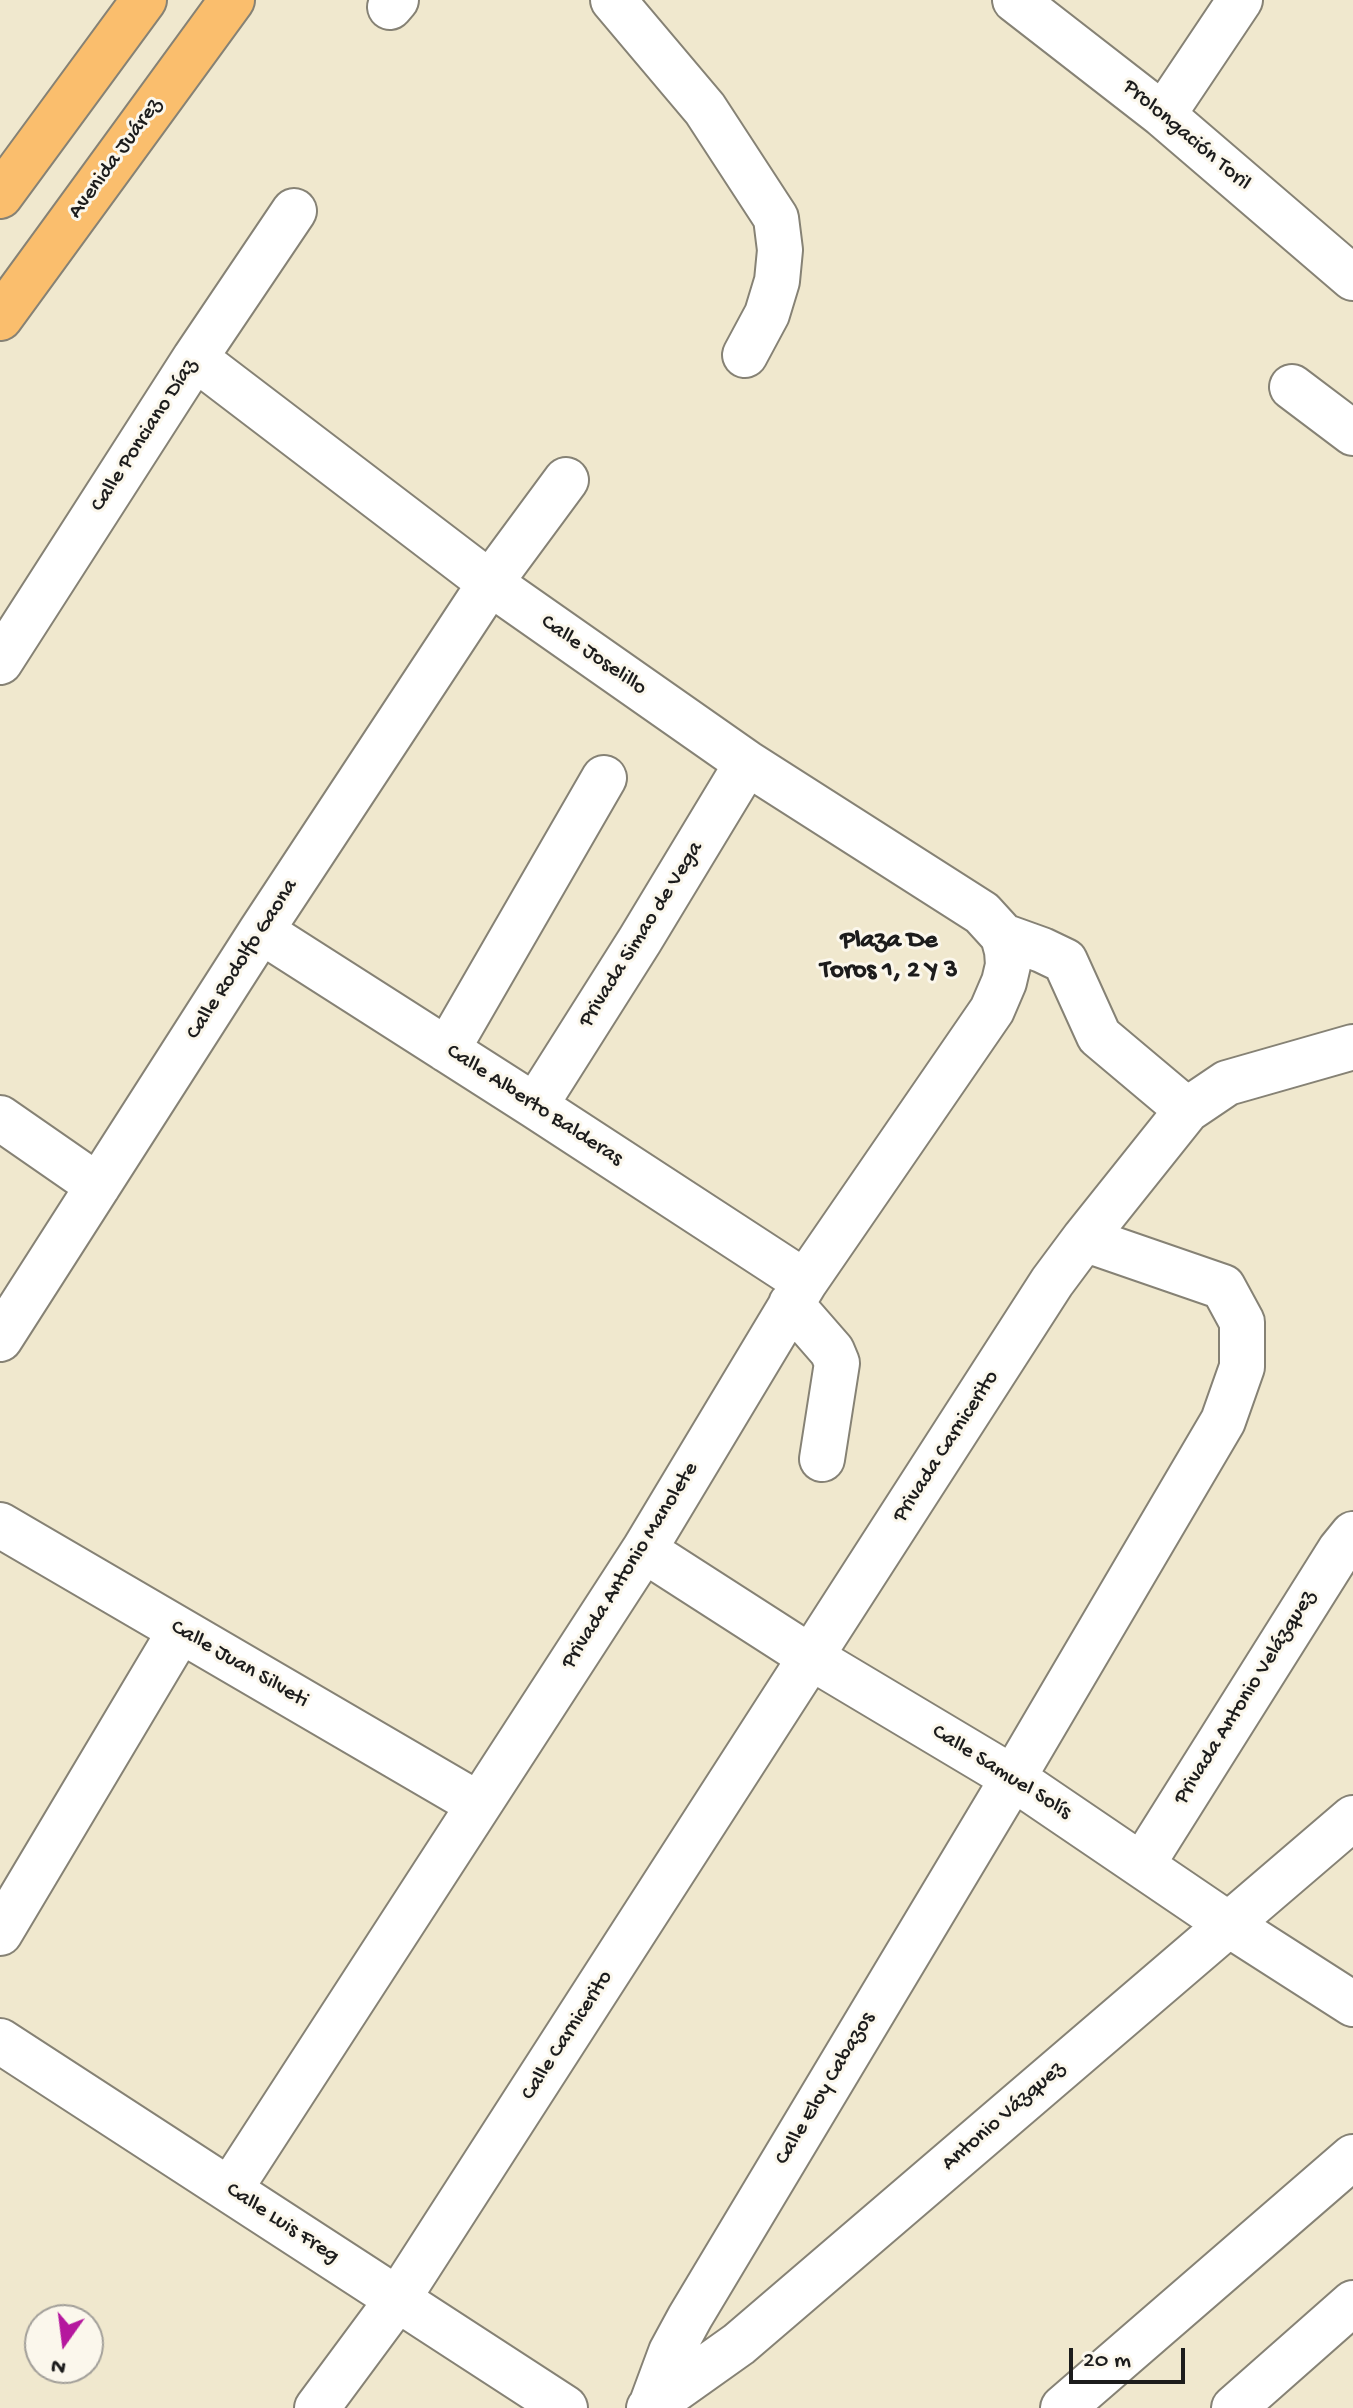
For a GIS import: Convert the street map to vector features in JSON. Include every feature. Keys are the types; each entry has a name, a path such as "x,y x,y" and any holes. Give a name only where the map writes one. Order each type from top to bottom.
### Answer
{"main road":[{"path":"0,196 144,0"},
{"name":"Avenida Juárez","path":"0,318 232,0"}],"street":[{"path":"613,0 705,109 776,218 780,250 777,281 767,314 745,355"},
{"name":"Prolongación Toril","path":"1015,0 1163,115 1353,278"},
{"path":"1163,115 1240,0"},
{"name":"Calle Ponciano Díaz","path":"0,662 195,358 294,211"},
{"name":"Calle Joselillo","path":"195,358 490,583 747,763 982,913 1003,936"},
{"path":"1292,387 1353,433"},
{"name":"Calle Rodolfo Gaona","path":"0,1339 261,931 490,583 566,480"},
{"name":"Privada Simao de Vega","path":"535,1106 747,763"},
{"path":"447,1050 604,778"},
{"name":"Calle Alberto Balderas","path":"261,931 535,1106 798,1293 837,1363 822,1459"},
{"path":"1003,936 1065,961 1099,1036 1187,1110"},
{"name":"Privada Antonio Manolete","path":"230,2189 644,1550 798,1293 992,1010 1008,965 1003,936"},
{"name":"Privada Carnicerito","path":"812,1658 1052,1282 1187,1110 1227,1083 1353,1047"},
{"path":"0,1118 98,1186"},
{"name":"Calle Eloy Cabazos","path":"650,2407 671,2352 690,2317 1223,1421 1242,1367 1242,1322 1223,1287 1084,1239"},
{"name":"Calle Juan Silveti","path":"0,1525 478,1804"},
{"name":"Privada Antonio Velázquez","path":"1142,1865 1353,1534"},
{"name":"Calle Samuel Solís","path":"644,1550 812,1658 1013,1778 1228,1924 1353,2004"},
{"path":"0,1933 180,1631"},
{"name":"Calle Carnicerito","path":"317,2408 397,2300 812,1658"},
{"name":"Antonio Vázquez","path":"650,2407 739,2344 1353,1818"},
{"name":"Calle Luis Freg","path":"0,2041 565,2408"},
{"path":"1063,2408 1353,2157"},
{"path":"1234,2408 1353,2303"}],"district":[{"name":"Plaza De Toros 1, 2 Y 3","path":"889,957"}]}
